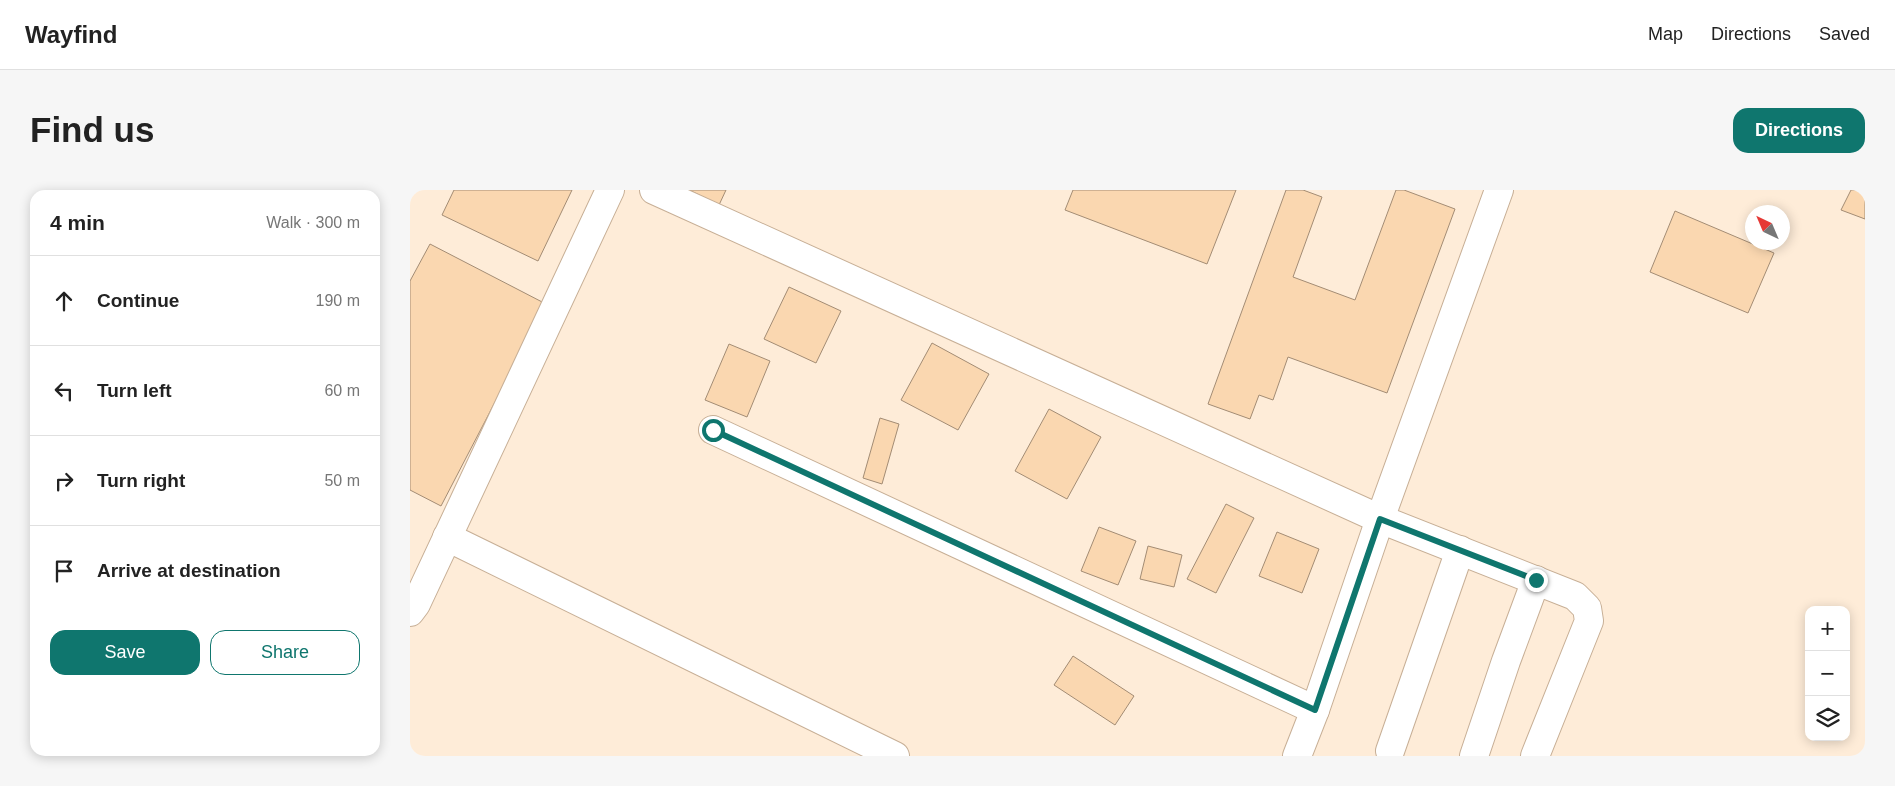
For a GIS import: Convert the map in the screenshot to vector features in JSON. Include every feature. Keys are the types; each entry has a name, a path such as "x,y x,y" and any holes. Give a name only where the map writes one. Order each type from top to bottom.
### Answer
{"lane":[{"path":"410,612 416,604 610,190"},
{"path":"654,190 1380,519 1575,596 1587,608 1589,621 1534,756"},
{"path":"1297,756 1499,190"},
{"path":"713,430 1315,710"},
{"path":"447,538 895,756"},
{"path":"1390,751 1460,550"},
{"path":"1474,756 1506,660 1536,580"}],"shaded area":[{"path":"410,190 1865,190 1865,756 410,756"}],"building":[{"path":"454,190 572,190 538,261 442,215"},
{"path":"689,190 726,190 719,205"},
{"path":"1073,190 1236,190 1207,264 1065,210"},
{"path":"1286,190 1303,190 1322,197 1293,277 1355,300 1396,190 1404,190 1455,209 1387,393 1288,357 1273,400 1259,395 1250,419 1208,404"},
{"path":"1851,190 1865,190 1865,219 1841,210"},
{"path":"1675,211 1745,241 1745,250 1767,250 1774,253 1748,313 1650,272"},
{"path":"430,244 546,304 441,506 410,490 410,281"},
{"path":"789,287 841,311 816,363 764,339"},
{"path":"932,343 989,374 958,430 901,400"},
{"path":"729,344 770,361 747,417 705,400"},
{"path":"1049,409 1101,437 1067,499 1015,471"},
{"path":"880,418 899,424 882,484 863,478"},
{"path":"1226,504 1254,518 1216,593 1187,579"},
{"path":"1099,527 1136,541 1118,585 1081,571"},
{"path":"1277,532 1319,549 1302,593 1259,576"},
{"path":"1148,546 1182,555 1174,587 1140,579"},
{"path":"1073,656 1134,696 1115,725 1054,685"}],"route":[{"path":"713,430 1315,710 1380,519 1536,580"}]}
